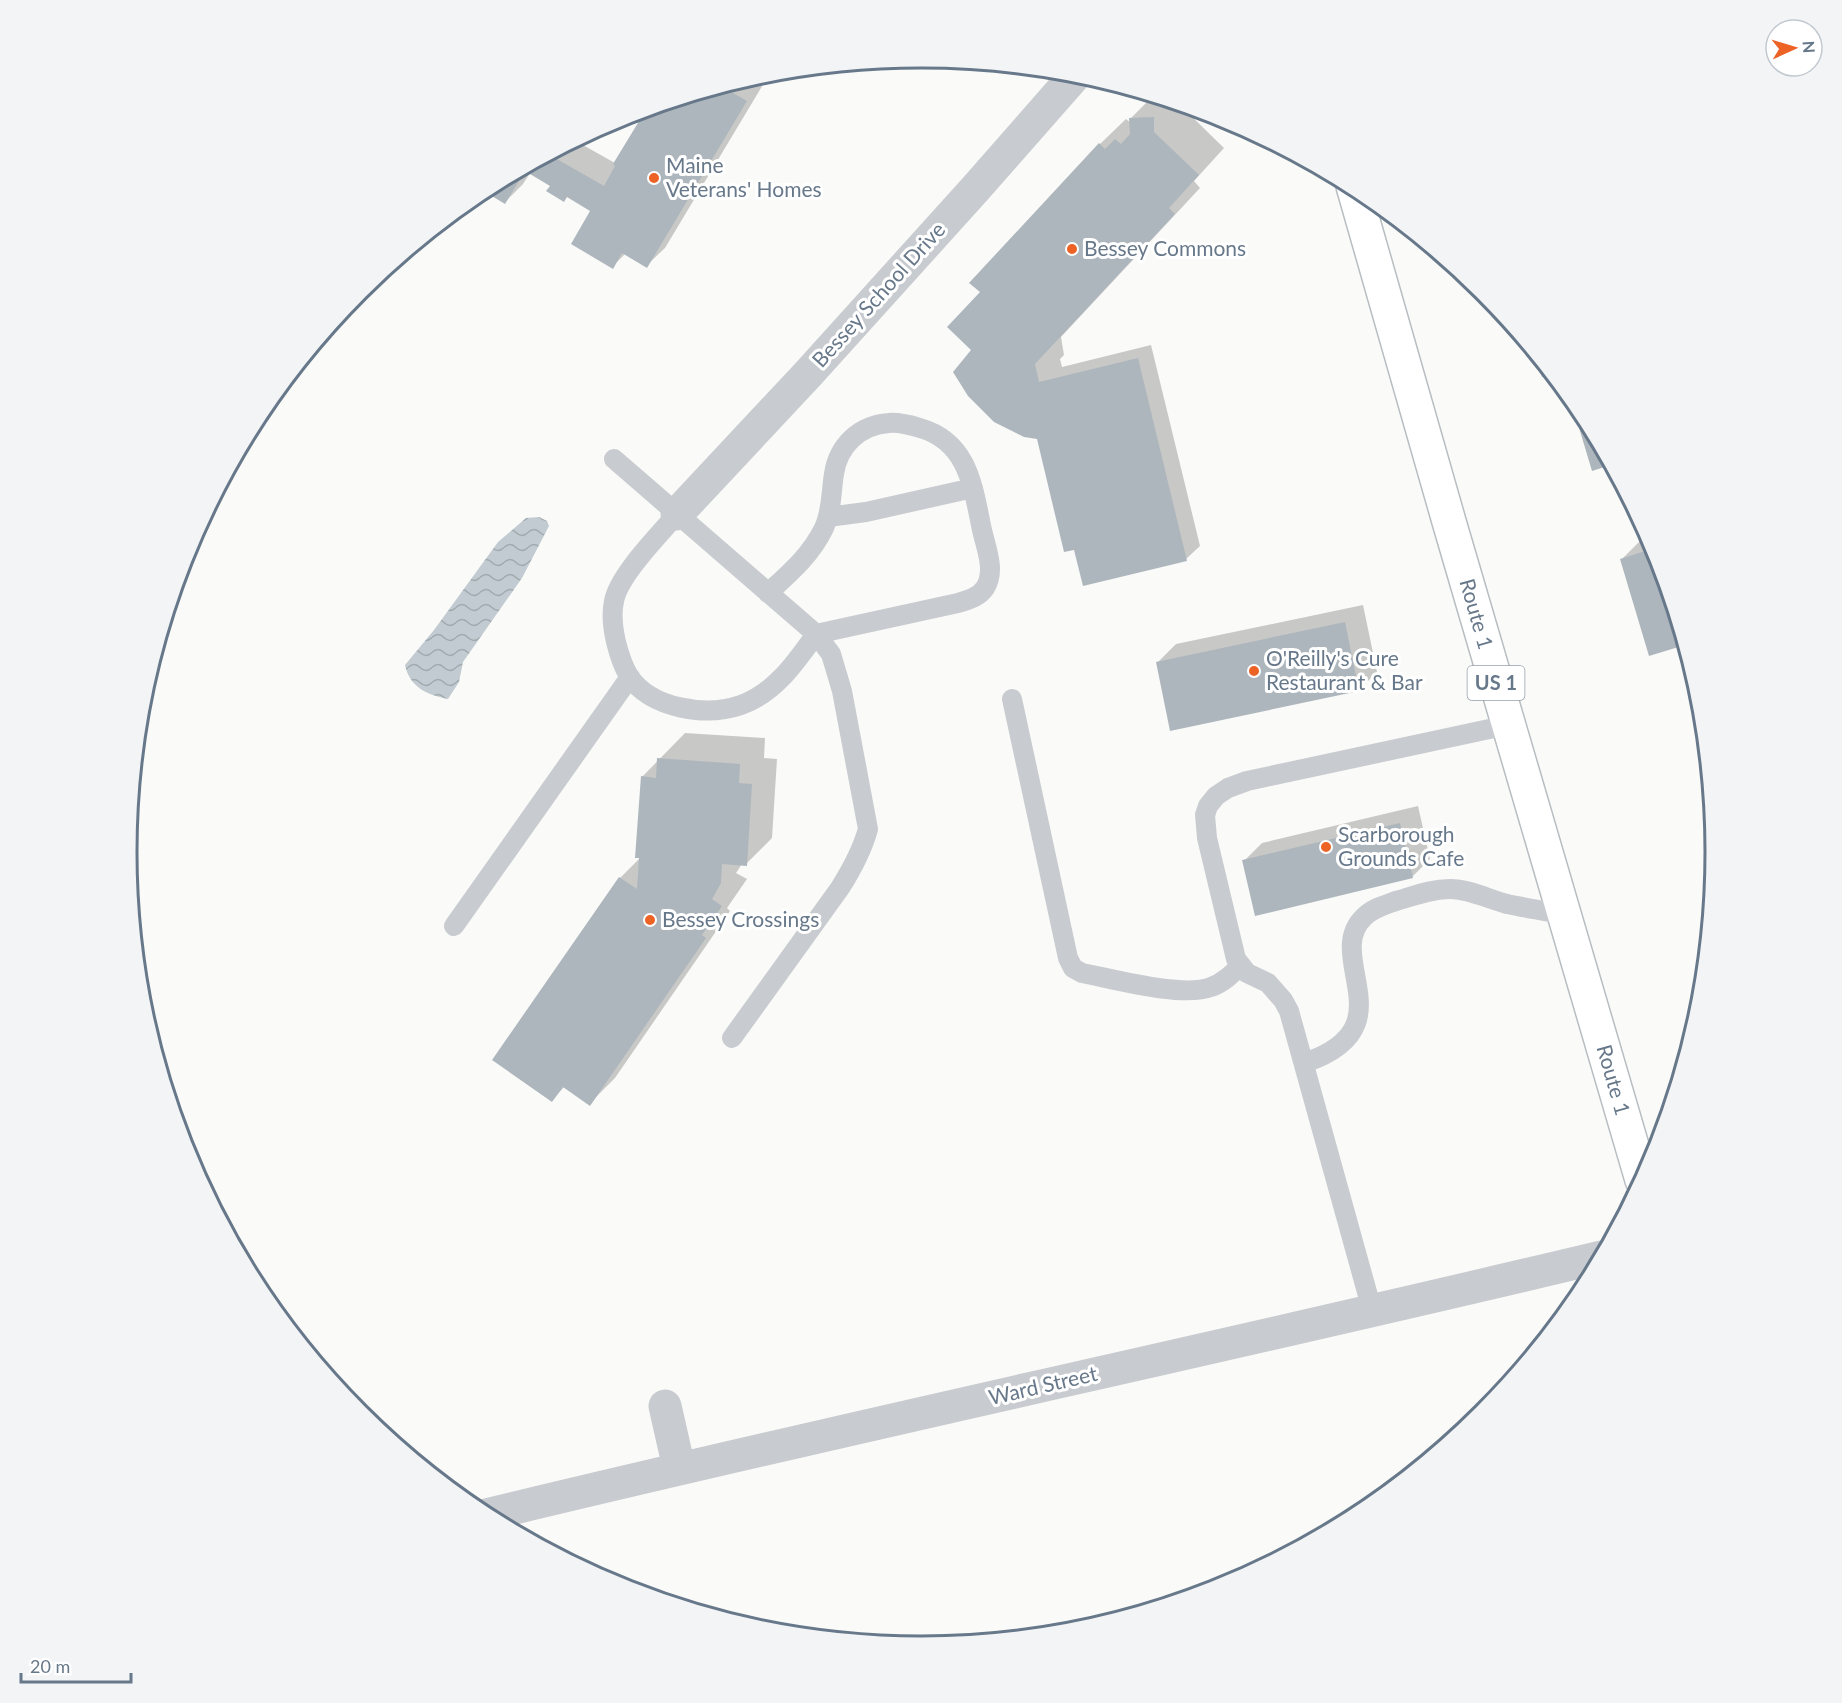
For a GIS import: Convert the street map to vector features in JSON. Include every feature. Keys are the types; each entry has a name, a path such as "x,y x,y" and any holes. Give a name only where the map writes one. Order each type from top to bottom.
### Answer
{"main road":[{"name":"Route 1","path":"1357,200 1638,1167"}],"street":[{"name":"Bessey School Drive","path":"677,514 816,365 1069,82"},
{"name":"Ward Street","path":"499,1512 680,1468 1590,1259"},
{"path":"665,1406 680,1468"}],"lane":[{"path":"677,514 634,566 620,586 614,601 612,620 620,659 630,677 641,689 670,704 687,709 741,705 763,693 787,673 816,634 974,598 985,588 991,571 973,488 967,468 954,447 928,430 910,425 889,423 860,431 839,454 828,517 814,547 797,567 768,593"},
{"path":"614,459 816,634 831,654 842,691 868,829 864,843 854,866 840,888 732,1038"},
{"path":"828,517 866,512 973,488"},
{"path":"454,926 630,677"},
{"path":"1012,699 1068,958 1073,968 1082,973 1187,991 1211,988 1225,980 1241,965"},
{"path":"1372,1310 1291,1017 1283,1000 1268,983 1247,973 1236,959 1205,825 1208,806 1215,796 1228,788 1247,782 1508,725"},
{"path":"1304,1063 1332,1052 1353,1028 1359,1015 1359,1005 1352,942 1356,928 1364,917 1380,906 1434,889 1451,889 1464,890 1507,904 1565,915"}],"water":[{"path":"539,517 547,521 549,526 522,578 463,662 459,682 448,699 427,693 411,679 405,665 434,630 498,542 526,518"}],"building":[{"name":"Maine Veterans' Homes","path":"730,91 747,101 647,268 622,253 613,269 571,244 590,211 567,197 564,202 546,191 550,186 529,173 555,158 604,186 615,166 613,164 640,120"},
{"path":"1154,117 1154,132 1199,175 1169,208 1175,214 1035,364 1039,382 1138,358 1187,561 1083,586 1074,550 1064,552 1037,439 1024,437 994,422 968,396 953,372 971,350 947,327 980,292 969,283 1099,143 1105,149 1115,139 1121,144 1130,134 1129,118"},
{"name":"Maine Veterans' Homes","path":"521,178 505,204 492,196"},
{"path":"1578,424 1604,467 1592,471"},
{"path":"1645,551 1677,647 1649,656 1620,559"},
{"path":"1345,622 1359,691 1170,731 1156,662"},
{"name":"Bessey Crossings","path":"657,758 740,764 739,783 752,784 747,866 722,864 721,883 712,899 722,906 702,935 706,938 590,1106 563,1087 552,1102 492,1060 619,877 637,889 639,858 635,858 641,776 656,778"},
{"path":"1400,823 1413,878 1255,916 1242,860"}],"place":[{"name":"Maine Veterans' Homes","path":"654,178"},
{"name":"Bessey Commons","path":"1072,249"},
{"name":"O'Reilly's Cure Restaurant & Bar","path":"1254,671"},
{"name":"Scarborough Grounds Cafe","path":"1326,847"},
{"name":"Bessey Crossings","path":"650,920"}]}
